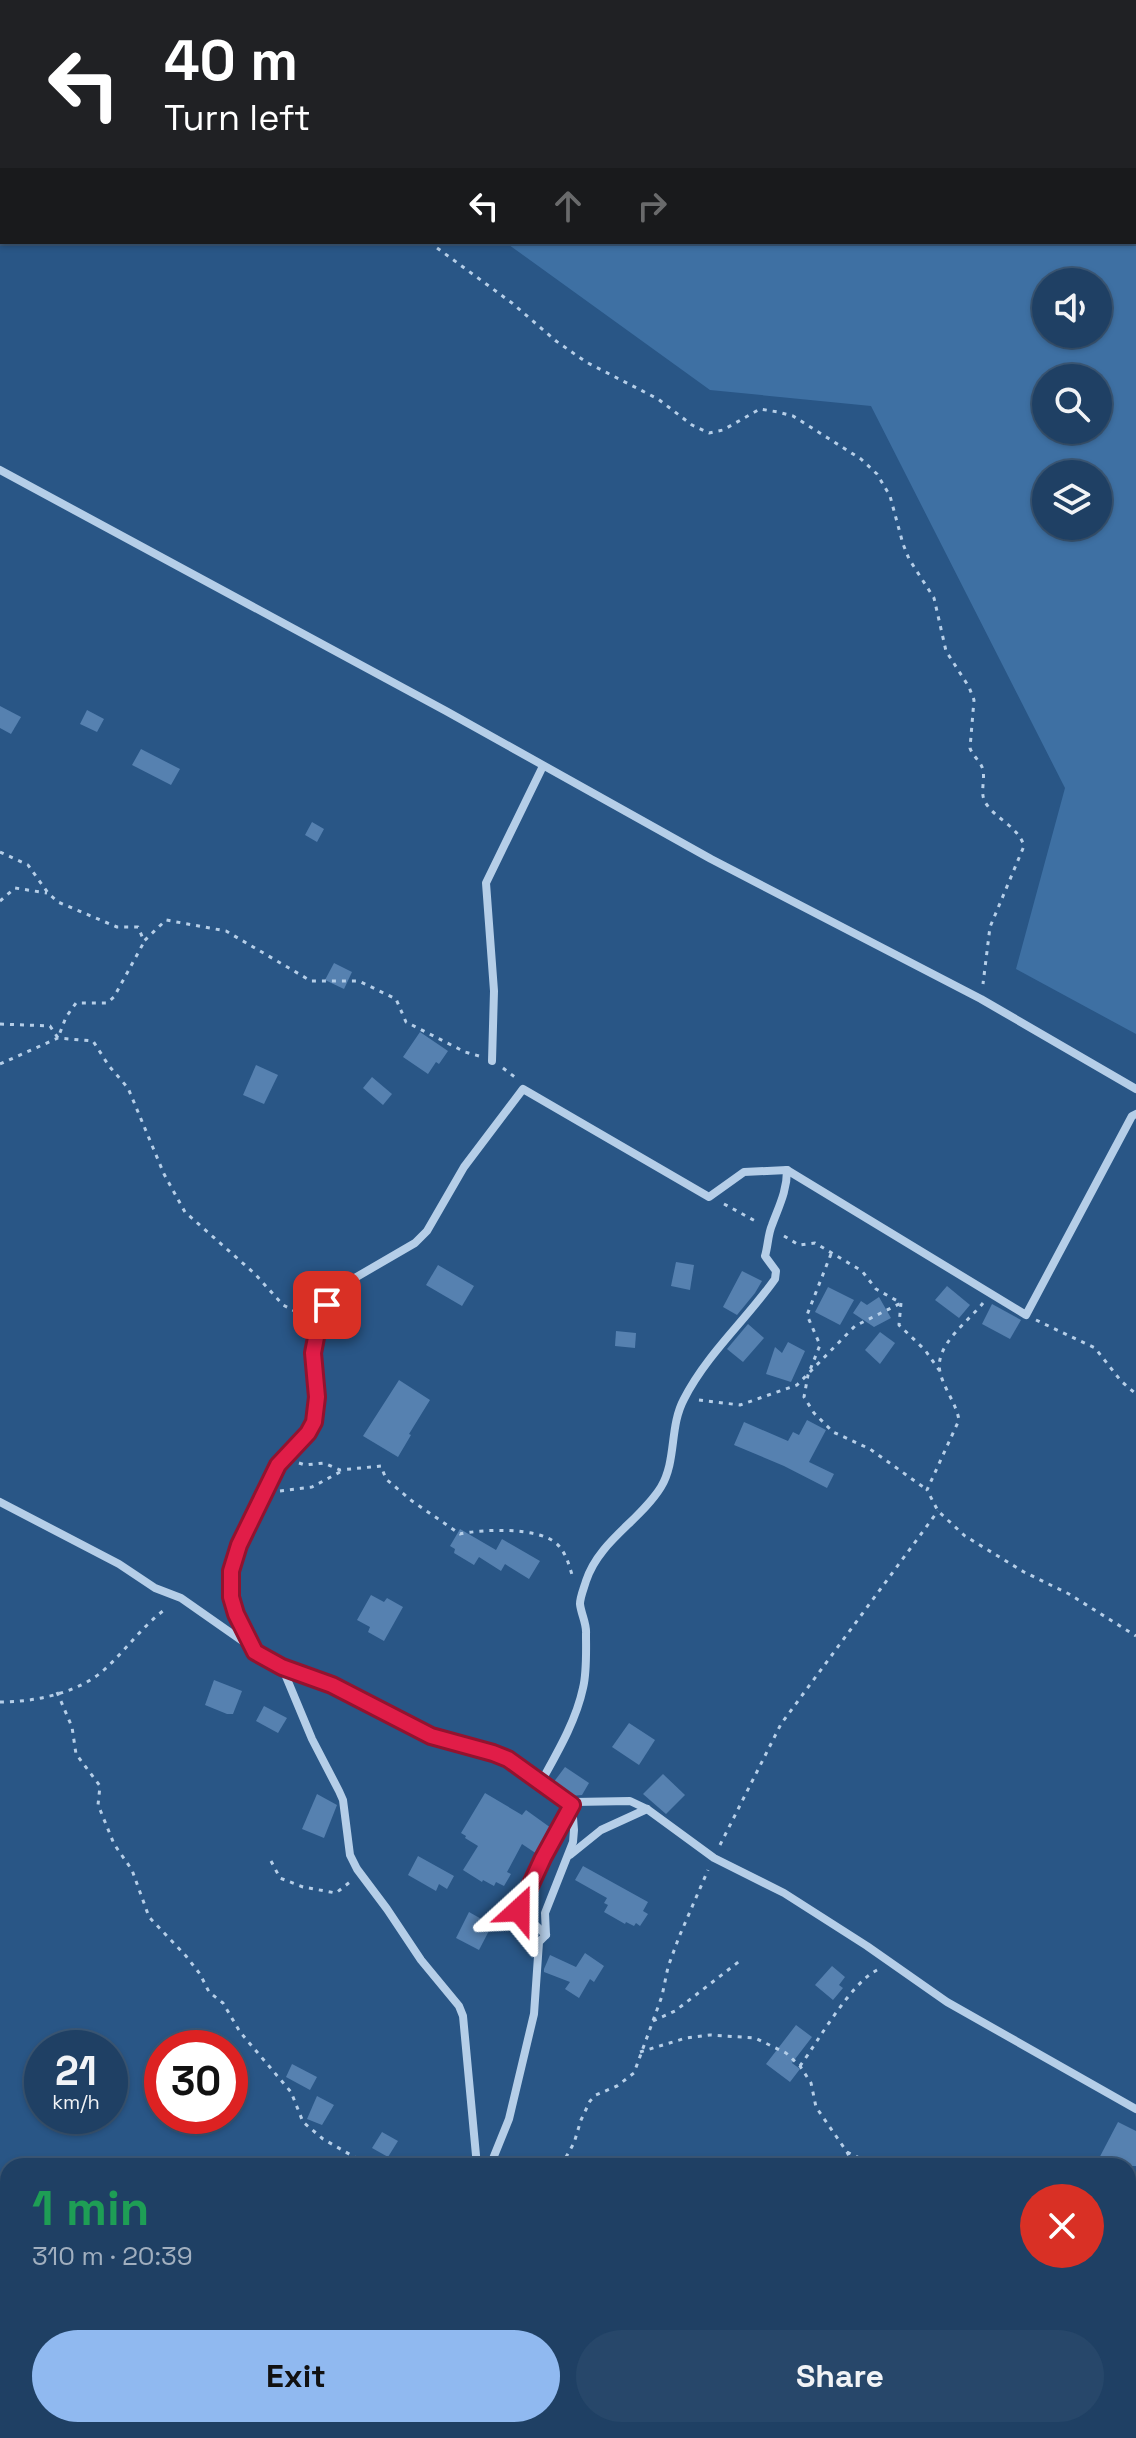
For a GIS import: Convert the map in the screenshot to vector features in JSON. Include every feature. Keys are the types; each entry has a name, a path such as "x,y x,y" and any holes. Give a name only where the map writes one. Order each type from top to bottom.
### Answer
{"street":[{"path":"0,470 711,859 981,999 1136,1089"},
{"path":"492,1061 494,991 486,883 543,766"},
{"path":"493,2158 509,2119 534,2014 539,1942 546,1935 545,1913 569,1855 574,1830 572,1805 508,1759 431,1736 332,1685 282,1667 255,1652 231,1597 231,1571 239,1545 285,1456 308,1433 317,1408 313,1353 319,1322 327,1305 341,1286 415,1243 427,1231 464,1167 523,1089 709,1197 744,1172 787,1170 1026,1315 1132,1116 1136,1114"},
{"path":"541,1782 557,1754 584,1687 587,1630 580,1603 587,1578 615,1536 651,1501 662,1484 670,1465 675,1423 684,1398 717,1348 775,1279 776,1271 765,1256 770,1242 770,1228 787,1182 787,1170"},
{"path":"0,1502 119,1564 155,1588 181,1598 253,1648"},
{"path":"282,1667 312,1739 343,1800 350,1855 421,1960 459,2006 463,2016 476,2158"},
{"path":"546,1935 519,1910 572,1805 574,1802 630,1801 647,1809 729,1868 784,1893 947,2002 1136,2109"},
{"path":"569,1855 608,1826 647,1809"}],"path":[{"path":"432,244 586,362 658,399 692,425 709,433 723,430 760,409 778,412 793,416 850,452 877,474 890,496 909,559 934,598 946,651 974,700 970,748 983,767 983,798 987,806 1021,837 1024,846 990,927 981,999"},
{"path":"0,852 28,865 48,893 64,905 117,927 138,927 144,941"},
{"path":"0,901 15,888 48,893"},
{"path":"58,1038 66,1017 76,1003 107,1003 114,997 144,941 166,920 226,931 311,981 359,981 396,999 406,1022 455,1048 492,1061 517,1078 523,1089"},
{"path":"0,1024 50,1026 58,1038"},
{"path":"0,1064 58,1038 93,1041 128,1088 164,1174 185,1212 255,1274 283,1305 319,1322"},
{"path":"709,1197 799,1245 815,1243 862,1271 876,1289 901,1303"},
{"path":"831,1254 807,1315 820,1345 808,1375 804,1397 814,1413 833,1432 870,1449 927,1490 938,1511 965,1536 1024,1572 1069,1594 1136,1636"},
{"path":"939,1370 951,1337 991,1294"},
{"path":"901,1303 899,1325 925,1350 939,1370 958,1412 959,1420 927,1490"},
{"path":"684,1398 740,1405 797,1385 855,1326 901,1303"},
{"path":"1026,1315 1095,1348 1121,1381 1136,1394"},
{"path":"285,1456 305,1465 321,1463 343,1470"},
{"path":"264,1492 300,1490 343,1470 381,1466 386,1479 460,1534 482,1529 545,1537 557,1544 567,1558 580,1603"},
{"path":"566,2158 590,2101 617,2086 635,2070 679,1937 714,1858 781,1724 938,1511"},
{"path":"0,1702 19,1702 89,1682 153,1618 181,1598"},
{"path":"57,1692 72,1727 76,1754 97,1779 100,1786 98,1805 114,1844 132,1870 149,1917 186,1956 209,1992 223,2003 240,2032 291,2092 303,2122 323,2139 356,2158"},
{"path":"271,1861 280,1878 303,1887 336,1893 359,1872"},
{"path":"653,2021 675,2011 741,1960"},
{"path":"800,2066 856,1988 869,1974 893,1964"},
{"path":"640,2052 703,2036 749,2037 786,2053 800,2066 811,2083 816,2107 850,2158"},
{"path":"847,2152 859,2158"}],"shaded area":[{"path":"508,244 1136,244 1136,1034 1016,969 1065,788 871,406 710,390"}],"building":[{"path":"0,706 21,717 11,734 0,728"},
{"path":"87,710 104,719 97,732 80,724"},
{"path":"141,749 180,769 171,785 132,765"},
{"path":"312,822 324,829 317,842 305,835"},
{"path":"334,963 352,972 344,989 325,980"},
{"path":"420,1032 448,1051 428,1074 403,1057"},
{"path":"256,1065 278,1075 264,1104 243,1095"},
{"path":"372,1077 392,1094 383,1105 363,1088"},
{"path":"676,1262 694,1265 690,1290 671,1286"},
{"path":"438,1265 474,1286 462,1306 426,1285"},
{"path":"742,1271 762,1281 737,1315 723,1307"},
{"path":"947,1286 970,1305 959,1318 935,1300"},
{"path":"828,1287 854,1300 840,1325 815,1312"},
{"path":"879,1297 891,1318 874,1327 853,1313 861,1301 867,1305"},
{"path":"992,1304 1021,1320 1010,1339 982,1324"},
{"path":"748,1324 764,1338 743,1362 727,1349"},
{"path":"616,1331 636,1333 635,1348 615,1346"},
{"path":"880,1332 895,1343 880,1364 865,1350"},
{"path":"788,1342 805,1351 791,1382 766,1374 775,1347 782,1353"},
{"path":"399,1380 430,1400 398,1457 363,1436"},
{"path":"807,1420 826,1430 809,1462 834,1474 827,1488 734,1445 744,1422 788,1441 793,1432 799,1435"},
{"path":"460,1529 496,1550 502,1539 540,1561 529,1579 505,1564 501,1571 479,1557 474,1565 454,1553 455,1549 450,1546"},
{"path":"371,1595 384,1602 387,1598 403,1607 384,1641 368,1632 370,1627 357,1620"},
{"path":"214,1680 242,1691 233,1714 205,1705"},
{"path":"264,1706 287,1718 278,1733 256,1721"},
{"path":"629,1723 655,1740 639,1765 612,1747"},
{"path":"565,1767 589,1783 582,1795 571,1796 553,1783"},
{"path":"663,1774 685,1795 666,1814 643,1794"},
{"path":"485,1793 522,1815 526,1810 551,1828 537,1854 522,1844 507,1872 511,1874 504,1886 496,1882 494,1886 482,1882 463,1870 478,1846 461,1833"},
{"path":"317,1794 337,1805 324,1838 302,1829"},
{"path":"418,1856 454,1876 447,1889 439,1884 436,1891 408,1875"},
{"path":"583,1866 648,1902 643,1911 648,1914 640,1926 636,1923 634,1926 625,1924 604,1912 608,1905 604,1903 607,1898 575,1880"},
{"path":"469,1912 492,1925 479,1950 456,1938"},
{"path":"585,1953 604,1966 594,1982 590,1979 579,1998 565,1989 570,1982 544,1972 544,1969 550,1955 576,1967"},
{"path":"832,1966 845,1977 839,1985 843,1988 833,2000 815,1985"},
{"path":"796,2025 812,2037 792,2063 800,2069 790,2082 766,2064"},
{"path":"292,2064 317,2077 310,2090 286,2077"},
{"path":"317,2096 334,2105 322,2125 307,2119"},
{"path":"1118,2122 1136,2131 1136,2158 1099,2158"},
{"path":"382,2132 398,2141 388,2157 372,2148"}],"route":[{"path":"327,1305 319,1322 313,1353 317,1397 314,1422 308,1433 278,1465 239,1545 231,1571 231,1597 236,1614 255,1652 282,1667 322,1680 431,1736 508,1759 572,1805 519,1910"}]}
